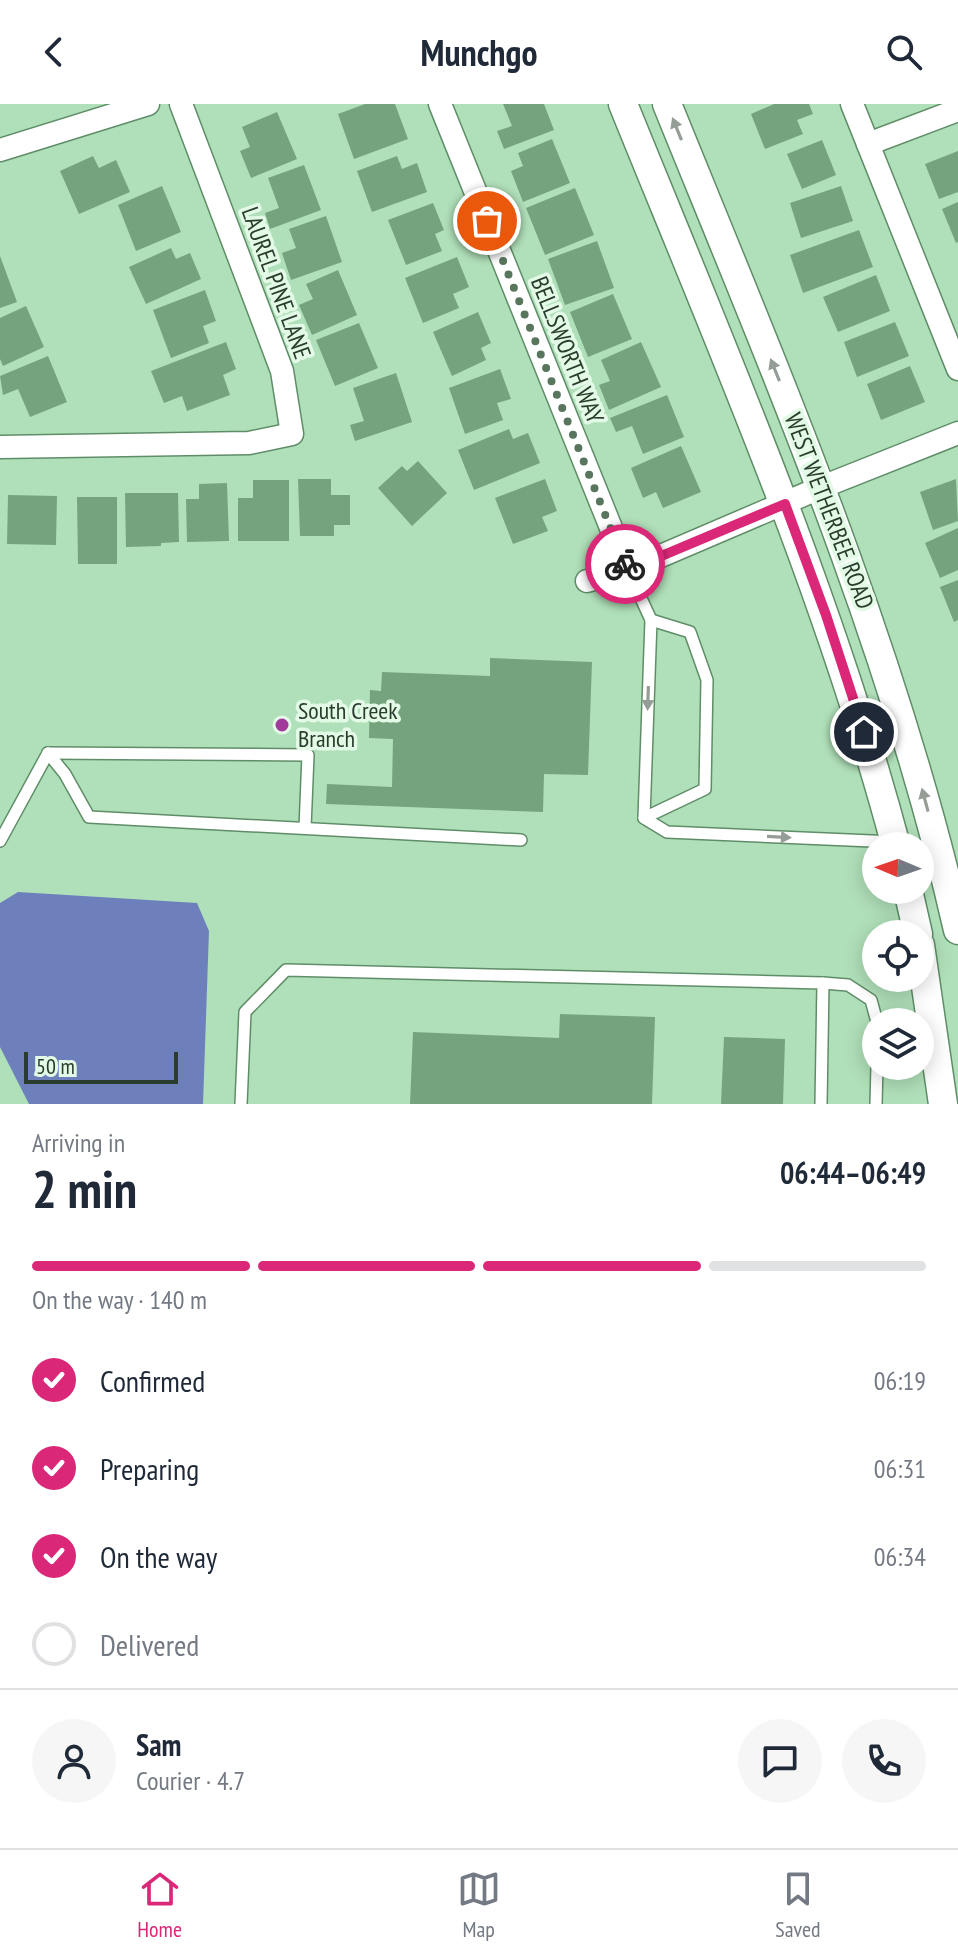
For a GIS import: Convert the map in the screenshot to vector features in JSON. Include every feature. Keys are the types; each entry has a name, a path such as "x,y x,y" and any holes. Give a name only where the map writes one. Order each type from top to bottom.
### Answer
{"street":[{"path":"0,150 148,104"},
{"name":"LAUREL PINE LANE","path":"0,447 249,443 292,434 282,371 181,104"},
{"name":"BELLSWORTH WAY","path":"440,104 628,570"},
{"name":"WEST WETHERBEE ROAD","path":"623,104 785,504 849,683 892,832"},
{"name":"WEST WETHERBEE ROAD","path":"667,104 822,487 893,688 958,930"},
{"path":"852,104 958,369"},
{"path":"868,144 958,110"},
{"path":"587,581 628,570 958,433"},
{"path":"927,992 943,1104"}],"lane":[{"path":"628,570 651,620 644,818"},
{"path":"644,818 705,789 707,680 690,632 651,620"},
{"path":"48,753 65,774 89,817 521,840"},
{"path":"48,753 308,755 305,828"},
{"path":"0,841 48,753"},
{"path":"644,818 667,832 862,842"},
{"path":"241,1104 245,1012 286,970 823,983 848,985 871,1000 873,1008"},
{"path":"821,1104 823,983"},
{"path":"876,1104 877,1080"}],"water":[{"path":"18,892 197,903 209,931 203,1104 29,1104 0,1047 0,903"}],"building":[{"path":"365,104 395,104 408,139 354,159 338,114"},
{"path":"503,104 544,104 554,130 504,149 497,131 512,126"},
{"path":"774,104 809,104 813,114 797,120 803,134 765,149 751,114"},
{"path":"277,112 297,159 251,178 240,151 250,147 242,127"},
{"path":"552,139 570,183 523,202 511,171 523,166 518,153"},
{"path":"822,140 836,175 802,189 787,154"},
{"path":"958,151 958,192 939,199 925,164"},
{"path":"93,156 99,168 116,160 130,192 79,214 60,171"},
{"path":"397,156 402,169 417,163 427,192 372,212 357,171"},
{"path":"304,165 321,210 270,229 265,213 279,208 268,178"},
{"path":"162,186 181,232 136,251 118,205"},
{"path":"841,186 853,221 801,238 790,203"},
{"path":"575,188 594,235 545,255 526,208"},
{"path":"958,202 958,242 956,243 942,209"},
{"path":"433,203 444,230 435,234 442,251 406,265 388,220"},
{"path":"326,216 342,262 291,280 282,253 296,248 289,229"},
{"path":"859,230 873,267 803,293 790,255"},
{"path":"597,241 614,288 565,305 548,259"},
{"path":"171,248 176,259 190,253 201,279 146,304 129,267"},
{"path":"0,256 17,302 0,308"},
{"path":"457,257 469,287 453,294 459,308 423,323 405,278"},
{"path":"338,270 357,315 312,335 299,305 313,299 306,284"},
{"path":"876,275 890,311 838,332 823,297"},
{"path":"205,290 216,321 203,326 209,343 171,358 153,310"},
{"path":"613,294 632,339 588,357 570,312"},
{"path":"26,306 44,347 3,366 0,359 0,318"},
{"path":"478,312 491,343 481,348 486,360 452,376 433,332"},
{"path":"895,322 909,356 857,377 844,342"},
{"path":"359,323 378,368 335,386 316,340"},
{"path":"226,342 236,369 223,375 230,395 187,411 182,396 164,403 151,371"},
{"path":"641,342 661,387 609,410 599,385 610,381 601,360"},
{"path":"48,356 67,402 30,417 18,389 3,395 0,376"},
{"path":"910,366 925,402 881,420 867,384"},
{"path":"500,369 511,399 497,403 503,420 465,434 449,388"},
{"path":"396,373 412,422 355,441 350,425 364,421 353,388"},
{"path":"667,395 684,437 643,454 632,426 616,432 610,418"},
{"path":"509,429 513,439 528,433 540,463 474,490 458,450"},
{"path":"681,446 701,492 663,508 656,492 643,498 631,468"},
{"path":"418,461 447,493 412,526 378,488 402,466 407,471"},
{"path":"298,479 331,479 331,495 350,495 350,525 334,525 334,536 300,536"},
{"path":"545,479 557,511 542,517 548,531 513,544 495,498"},
{"path":"956,479 958,521 933,530 920,492"},
{"path":"253,480 289,480 289,541 238,541 238,498 253,498"},
{"path":"227,483 229,541 187,542 186,499 199,499 199,484"},
{"path":"125,493 178,493 179,542 126,547"},
{"path":"8,495 57,496 56,545 7,544"},
{"path":"77,497 117,497 117,564 78,564"},
{"path":"958,528 958,570 940,578 925,543"},
{"path":"958,580 958,620 954,622 940,587"},
{"path":"490,658 592,662 588,775 544,774 543,812 326,804 327,784 392,787 393,739 369,738 370,690 381,691 382,672 490,676"},
{"path":"560,1014 655,1017 652,1104 410,1104 413,1032 559,1038"},
{"path":"724,1037 785,1039 783,1104 721,1104"}],"way so far":[{"path":"487,221 625,564"}],"place":[{"name":"South Creek Branch","path":"282,725"}],"route":[{"path":"625,564 628,570 785,504 864,732"}]}
